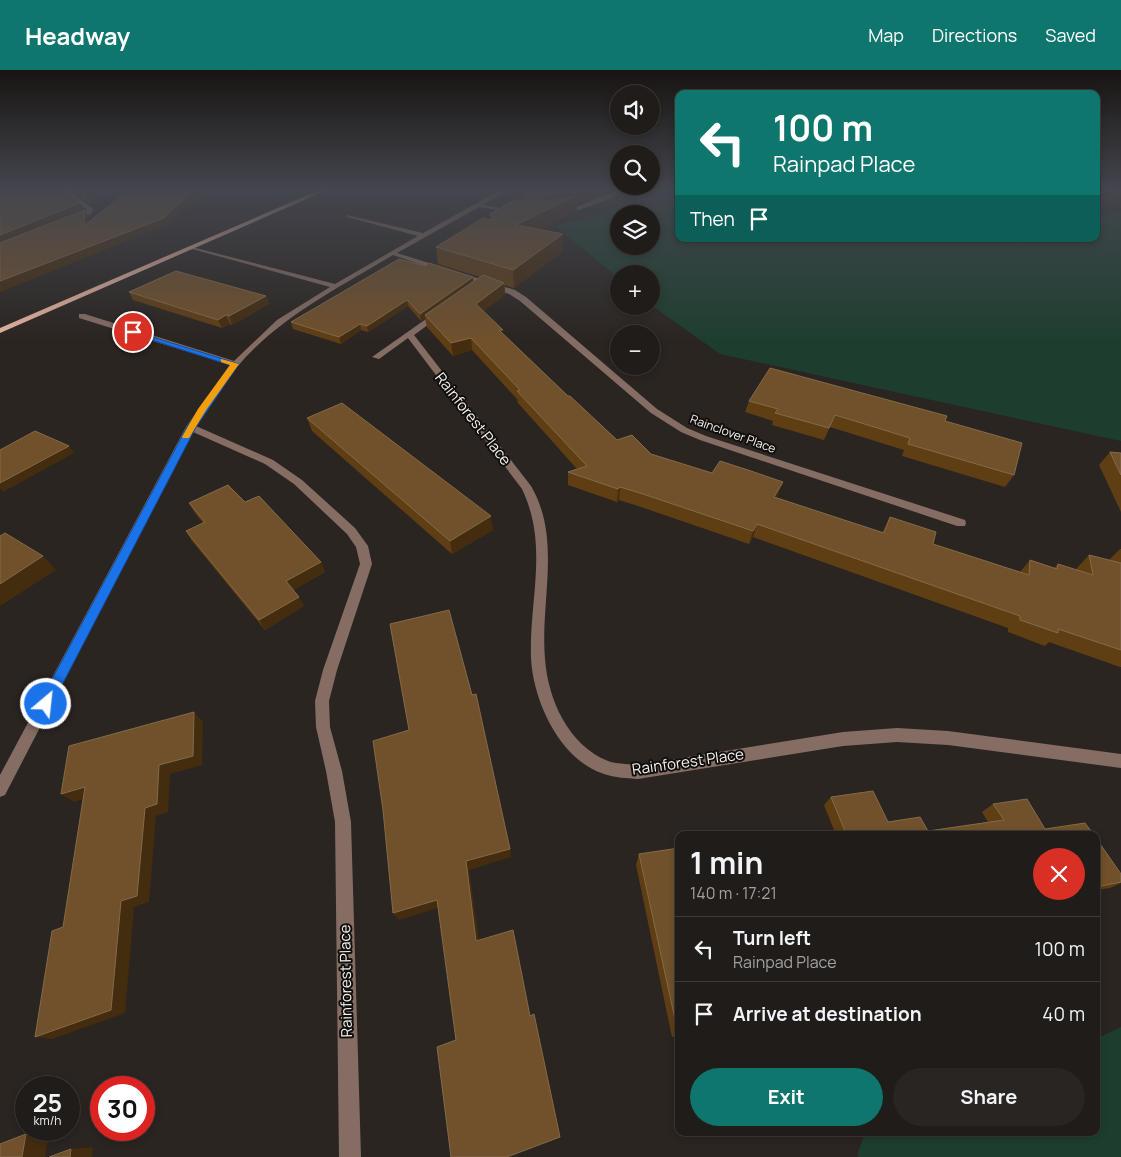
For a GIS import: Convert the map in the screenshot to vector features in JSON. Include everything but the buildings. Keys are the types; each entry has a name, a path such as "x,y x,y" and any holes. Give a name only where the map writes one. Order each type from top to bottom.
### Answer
{"main road":[{"path":"0,331 215,239"}],"street":[{"path":"0,790 191,427 235,364 280,322 336,286 417,239"},
{"path":"194,248 336,286"},
{"name":"Rainclover Place","path":"392,253 480,285 512,292 523,299 638,399 684,430 712,441 961,523"},
{"path":"376,357 446,308"},
{"path":"82,316 235,364"},
{"name":"Rainforest Place","path":"409,334 527,488 536,507 542,534 538,659 547,701 560,730 577,750 606,768 638,772 843,739 897,735 948,738 1121,761"},
{"name":"Rainforest Place","path":"191,427 269,462 298,482 351,531 362,546 366,564 330,670 322,701 323,727 334,771 342,822 350,1157"}],"green space":[{"path":"571,239 610,239 610,255 660,255 660,239 675,239 675,242 1100,242 1100,239 1121,239 1121,441 720,354 660,311 660,265 610,265 610,271"},
{"path":"1121,1027 1121,1157 858,1157 864,1136 1100,1136 1100,1037"}],"slow traffic":[{"path":"186,437 202,409 235,364 224,360"}],"route":[{"path":"46,704 191,427 224,377 235,364 133,332"}]}
